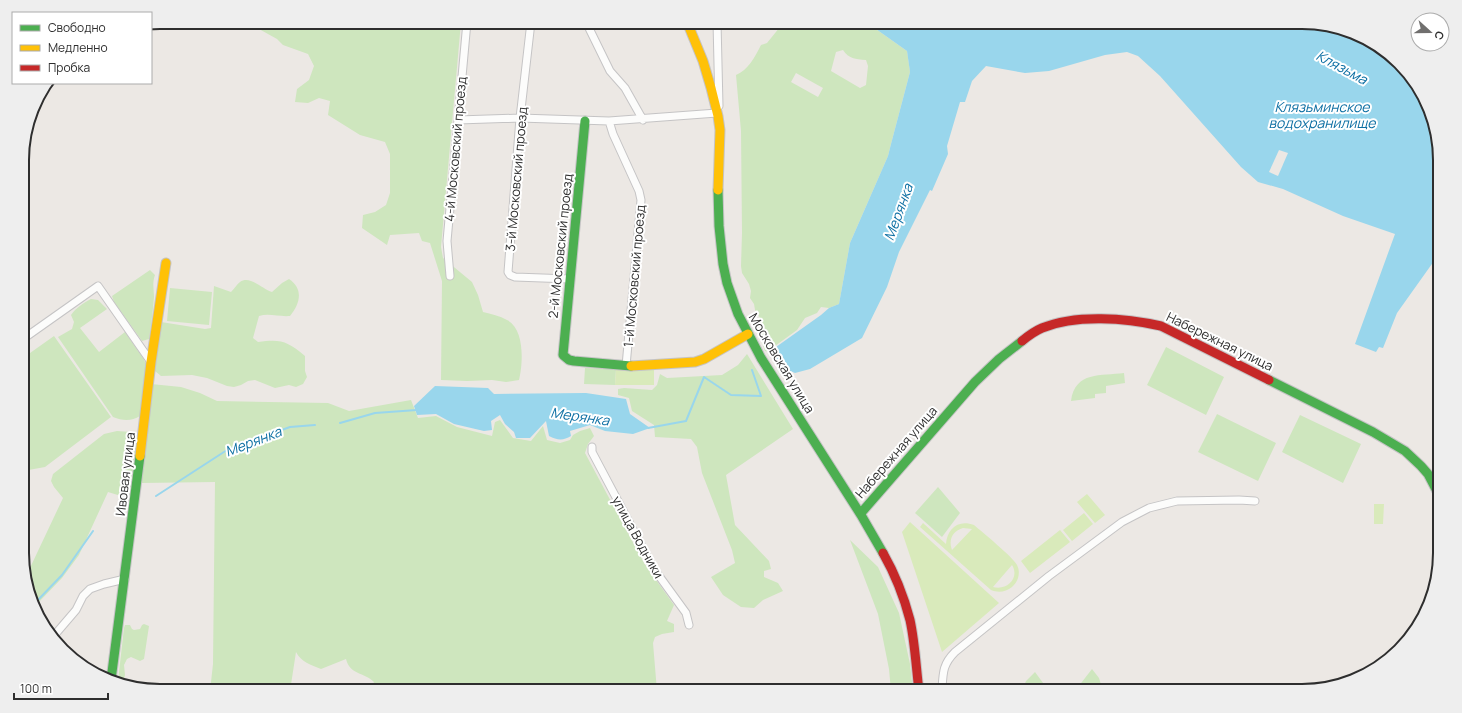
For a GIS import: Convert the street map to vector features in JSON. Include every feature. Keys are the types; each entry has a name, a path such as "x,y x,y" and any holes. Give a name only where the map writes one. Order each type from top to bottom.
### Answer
{"street":[{"name":"4-й Московский проезд","path":"450,276 447,241 465,29"},
{"name":"3-й Московский проезд","path":"530,29 520,118 508,272 514,277 570,279"},
{"path":"589,29 610,71 624,88 643,120"},
{"path":"690,29 701,53 720,130"},
{"name":"Московская улица","path":"717,29 720,130 719,218 722,260 727,283 736,310 765,365 861,513 882,549 906,606 918,684"},
{"path":"458,120 520,118 609,121 643,120 717,113"},
{"name":"2-й Московский проезд","path":"585,121 562,354 569,360 626,366"},
{"name":"1-й Московский проезд","path":"609,121 613,134 639,191 641,200 626,366"},
{"name":"Ивовая улица","path":"113,675 144,425 150,362 166,263"},
{"path":"29,335 98,286 150,362"},
{"name":"Набережная улица","path":"861,513 966,390 999,358 1030,334 1041,328 1052,324 1066,322 1100,320 1140,322 1161,326 1392,442 1421,464 1433,485"},
{"path":"626,366 695,362 704,359 748,334"},
{"name":"улица Водники","path":"592,447 592,452 654,569 686,614 689,625"},
{"path":"943,684 943,672 947,660 955,652 1049,576 1122,522 1149,508 1177,501 1255,501"},
{"path":"57,633 76,610 82,596 90,589 125,579"}],"green space":[{"path":"259,29 460,29 441,247 443,258 472,282 483,312 507,320 517,331 520,339 522,356 519,380 506,382 492,380 441,380 442,281 430,243 422,241 419,233 390,235 387,245 362,228 363,215 375,212 386,205 390,193 390,154 385,142 360,135 328,115 330,101 319,98 308,103 295,102 297,89 309,80 314,66 308,54 283,45 277,39"},
{"path":"778,29 876,29 907,51 910,72 888,156 850,243 839,304 829,308 821,307 817,313 805,318 797,330 775,346 772,352 765,351 759,334 764,328 750,298 751,291 749,284 742,273 741,266 741,131 736,75 748,66 761,45 767,43","holes":["843,50 853,58 866,60 868,66 866,85 860,88 831,71 836,52","796,73 823,88 818,97 791,82"]},
{"path":"150,270 155,275 153,284 153,313 149,339 142,341 114,302 112,296"},
{"path":"289,279 294,283 299,292 296,307 290,316 259,316 253,338 258,342 283,342 305,356 305,371 307,377 303,384 296,387 289,385 275,388 255,380 248,381 234,387 227,386 207,378 192,375 161,376 155,371 161,322 205,329 211,328 214,286 231,292 240,282 248,280 272,292"},
{"path":"170,288 212,292 209,325 167,321"},
{"path":"91,299 98,300 107,309 80,328 99,352 125,332 146,364 140,416 134,419 124,420 113,417 58,337 72,329 74,322 71,315 85,302"},
{"path":"54,336 111,417 45,467 29,470 29,354"},
{"path":"1166,347 1224,377 1206,415 1147,385"},
{"path":"747,354 793,429 726,475 735,525 769,561 771,569 764,571 764,577 778,583 783,591 763,600 754,608 741,607 723,595 711,577 735,563 732,550 702,473 697,447 691,439 655,437 654,425 632,411 629,398 618,395 618,389 624,388 652,390 657,385 660,374 667,378 722,375 738,365"},
{"path":"585,368 616,369 615,385 584,384"},
{"path":"616,369 654,369 654,385 615,385"},
{"path":"1124,373 1125,383 1106,386 1106,393 1095,394 1095,398 1071,401 1073,391 1083,380 1098,375"},
{"path":"151,384 181,387 200,393 217,401 328,403 349,411 411,400 418,418 436,416 457,427 492,436 495,422 500,420 513,438 531,441 543,426 547,440 560,443 570,440 573,435 580,431 590,428 594,436 588,444 585,453 644,563 674,605 667,621 674,624 674,632 655,637 653,643 656,684 373,684 374,682 366,676 354,671 346,659 321,669 303,661 296,652 291,684 211,684 213,664 215,482 141,483"},
{"path":"1217,414 1276,443 1258,481 1198,452"},
{"path":"1300,415 1361,444 1343,483 1282,452"},
{"path":"117,431 138,434 129,495 121,496 108,492 79,555 62,578 39,602 33,587 30,568 63,498 51,481 53,474 104,434"},
{"path":"938,487 960,513 942,537 915,513"},
{"path":"1087,494 1105,515 1095,523 1077,502"},
{"path":"1374,504 1384,504 1383,524 1374,524"},
{"path":"1084,513 1093,524 1072,541 1063,530"},
{"path":"910,522 999,603 942,652 902,532"},
{"path":"923,523 946,544 951,530 958,524 968,523 974,525 1004,551 1017,565 1019,571 1016,583 1010,589 1002,592 991,590 920,527","holes":["963,528 972,529 952,550 952,536 956,531","1012,565 1014,574 1011,582 1003,587 993,587"]},
{"path":"1060,530 1070,542 1030,573 1021,561"},
{"path":"850,540 878,567 899,613 910,664 912,684 890,684 889,669 878,614"},
{"path":"144,624 149,626 144,659 140,661 131,657 127,659 124,665 124,678 118,677 125,625 130,625 134,630 140,629"},
{"path":"1092,669 1099,678 1101,684 1080,684"},
{"path":"1035,672 1044,684 1025,684"}],"water":[{"name":"Клязьминское водохранилище","path":"876,29 1311,29 1344,36 1375,51 1400,74 1411,87 1426,118 1432,143 1433,160 1433,262 1397,313 1383,348 1379,347 1376,352 1355,344 1395,234 1343,216 1283,189 1258,182 1241,167 1160,76 1138,56 1127,52 1105,55 1049,71 1025,73 986,66 972,81 965,102 960,102 947,146 948,154 932,191 930,190 899,252 887,287 862,338 810,369 795,373 786,369 775,357 776,347 829,308 839,304 850,243 888,156 910,72 907,51"},
{"path":"435,386 488,388 494,394 586,393 626,399 630,414 650,428 633,434 605,431 590,425 570,431 571,436 565,439 560,439 549,436 546,421 530,438 516,438 514,432 505,424 500,415 491,421 492,430 484,431 454,424 436,414 417,415 414,406"}],"pier":[{"path":"1279,150 1288,153 1278,176 1269,172"}],"waterway":[{"name":"Мерянка","path":"648,428 686,421 704,377 731,395 761,396 752,370"},
{"name":"Мерянка","path":"340,423 375,413 417,410"},
{"name":"Мерянка","path":"156,496 227,450 290,427 315,425"},
{"name":"Мерянка","path":"38,600 62,575 93,531"}],"traffic: fast":[{"path":"585,121 563,355 569,360 574,361 631,366"},
{"path":"718,190 719,226 723,264 727,283 738,314 761,358 861,515 883,553"},
{"path":"861,513 975,382 999,359 1022,341"},
{"path":"1269,380 1373,432 1405,451 1428,474 1433,484"},
{"path":"112,674 140,456"}],"traffic: slow":[{"path":"690,29 703,61 718,116 720,130 718,190"},
{"path":"140,456 151,362 166,263"},
{"path":"631,366 695,362 704,359 748,334"}],"traffic: jam":[{"path":"1022,341 1042,328 1070,321 1085,319 1117,319 1147,323 1161,326 1269,380"},
{"path":"883,553 899,586 910,620 918,684"}],"water label":[{"name":"Клязьма","path":"1342,67"}]}
